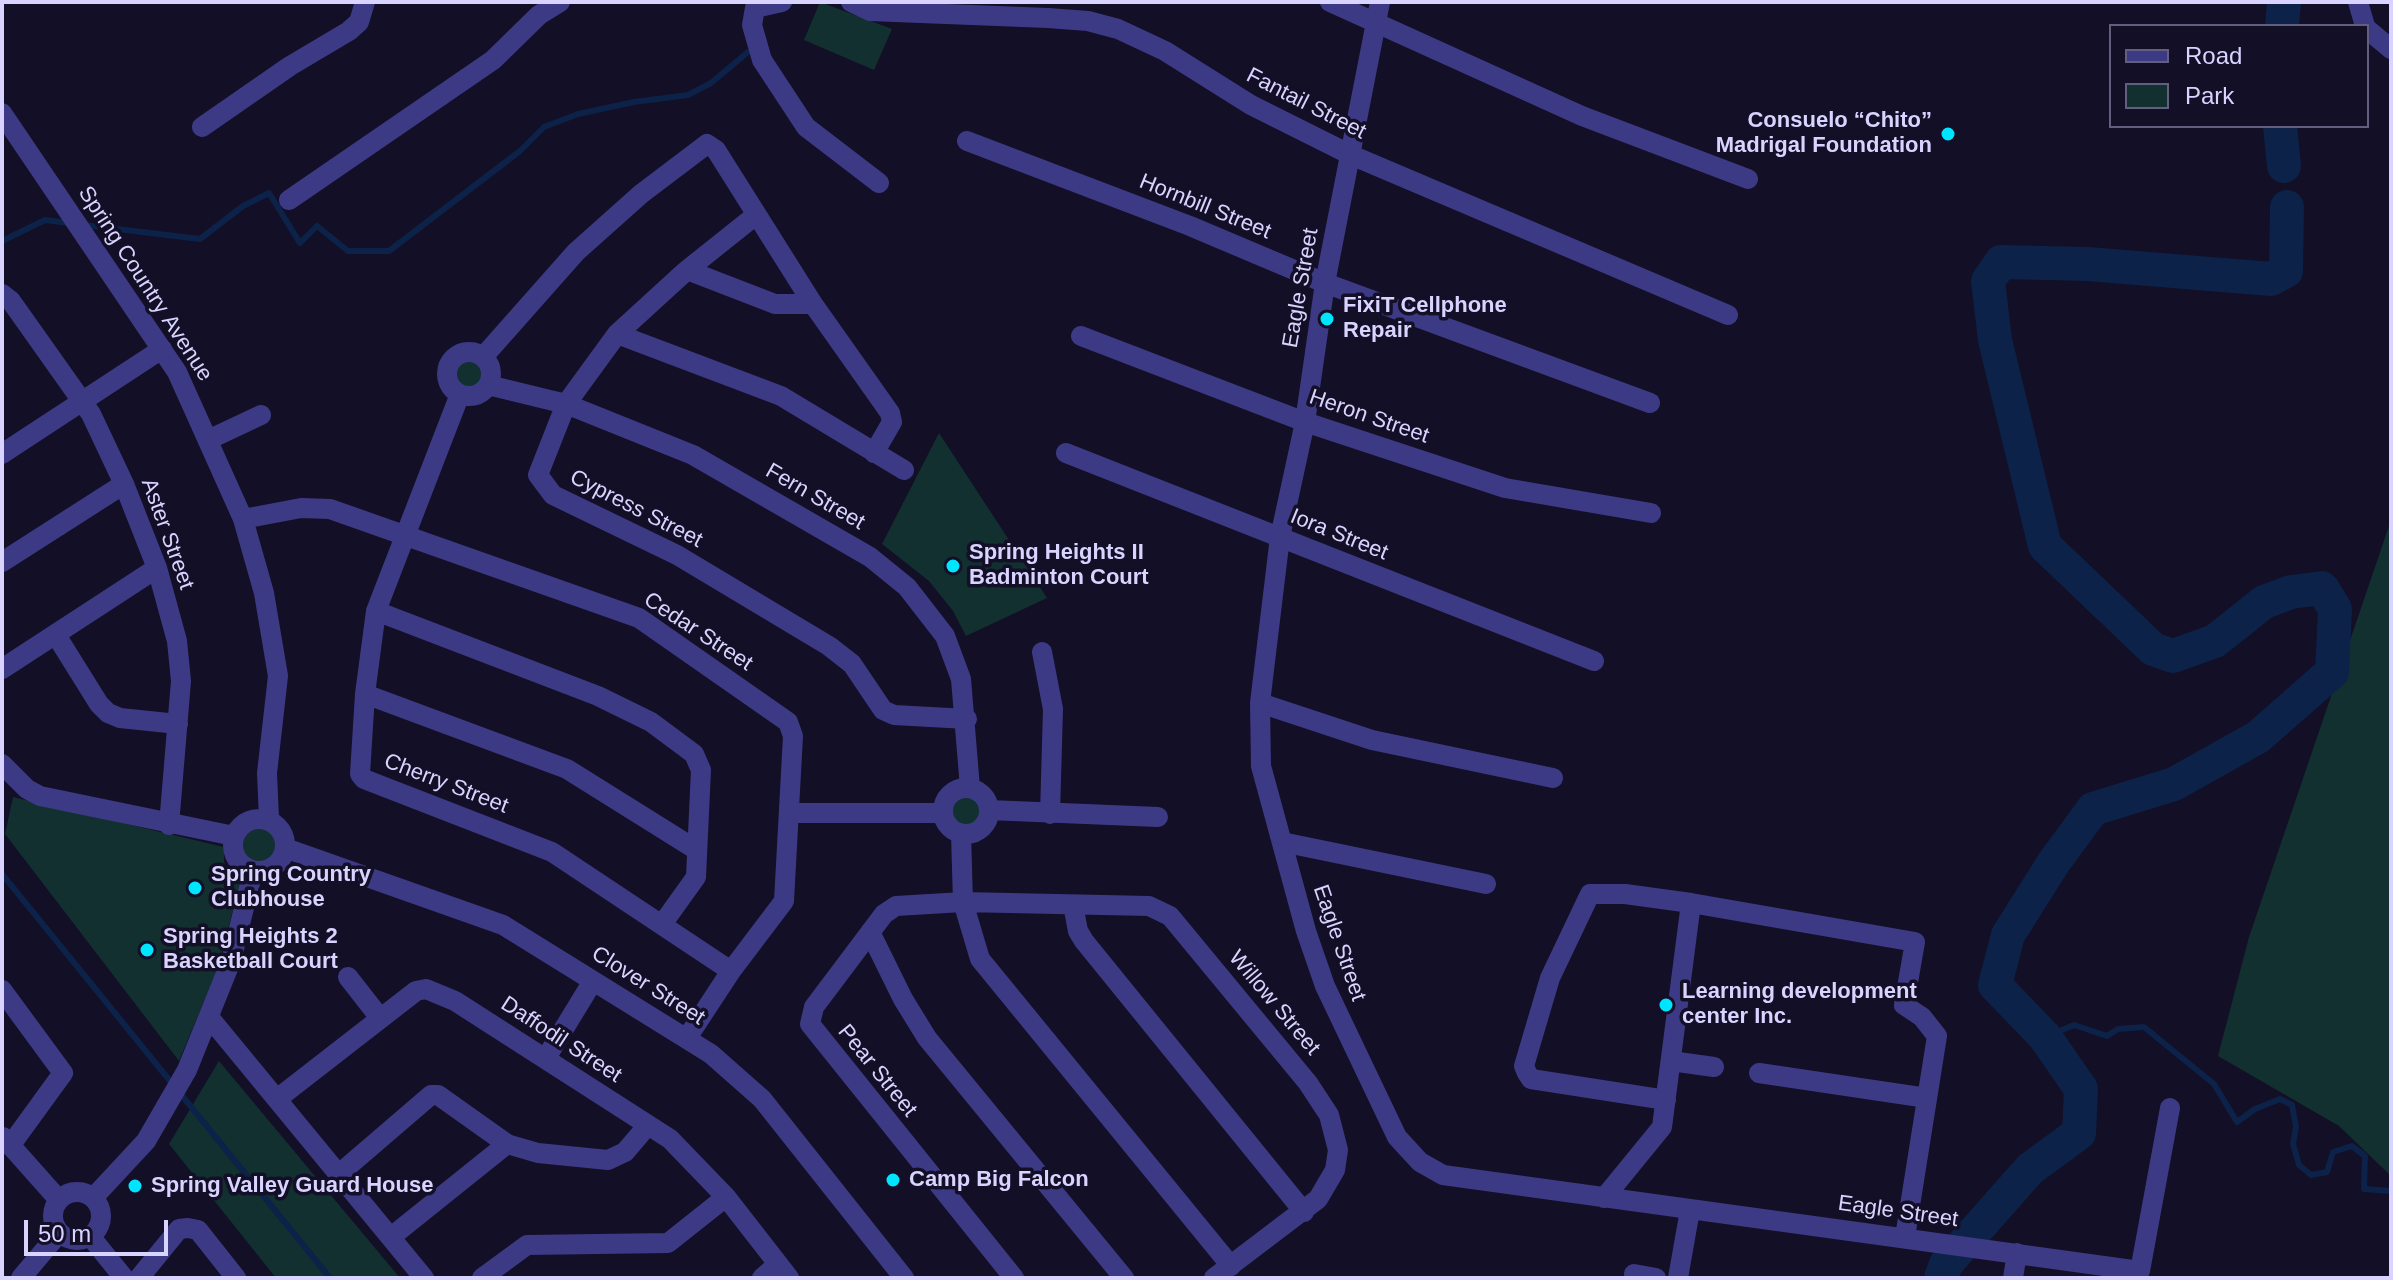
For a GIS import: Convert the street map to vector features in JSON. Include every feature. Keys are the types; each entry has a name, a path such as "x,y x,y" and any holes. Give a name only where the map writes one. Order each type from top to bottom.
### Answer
{"street":[{"path":"202,127 290,66 349,31 359,22 365,2"},
{"path":"289,200 493,60 539,15 560,2"},
{"path":"782,2 755,8 752,25 762,60 806,127 879,183"},
{"name":"Fantail Street","path":"851,2 870,11 1048,18 1088,21 1118,29 1165,51 1251,105 1351,155 1728,315"},
{"path":"1330,2 1582,116 1748,179"},
{"name":"Eagle Street","path":"1380,2 1325,283 1305,422 1280,537 1260,703 1261,766 1325,986 1397,1137 1420,1162 1443,1175 2140,1271 2170,1108"},
{"path":"2358,2 2365,24"},
{"path":"2369,30 2391,49"},
{"name":"Spring Country Avenue","path":"2,113 10,139 162,349 210,439 243,519 264,593 278,676 267,773 269,819"},
{"name":"Hornbill Street","path":"967,141 1176,220 1325,283 1650,403"},
{"path":"483,357 576,252 695,150 707,144 716,150 813,304 890,413 892,422 874,453"},
{"name":"Cypress Street","path":"756,215 687,270 617,334 566,404 538,475 546,490 677,555 829,646 852,664 883,710 894,715 967,719"},
{"path":"687,270 775,304 813,304"},
{"name":"Aster Street","path":"2,294 11,301 83,400 124,484 157,568 177,641 181,681 169,825"},
{"path":"617,334 781,396 904,470"},
{"name":"Heron Street","path":"1081,336 1305,422 1505,488 1651,513"},
{"path":"4,449 162,349"},
{"path":"463,353 483,357 489,365 488,385 480,393 460,394 447,378 448,367 463,353"},
{"name":"Fern Street","path":"488,385 566,404 693,455 870,557 907,587 945,636 961,679 967,719 970,788"},
{"name":"Cherry Street","path":"460,394 376,611 358,768 364,779 528,841 663,923 731,971"},
{"path":"210,439 261,415"},
{"name":"Iora Street","path":"1066,453 1594,661"},
{"path":"2,562 124,484"},
{"name":"Cedar Street","path":"243,519 301,508 330,509 639,618 788,722 793,736 784,901 731,971 687,1038"},
{"path":"2,669 157,568"},
{"path":"376,611 598,696 651,722 699,762 696,877 663,923"},
{"path":"56,635 99,704 108,713 120,718 178,724"},
{"path":"1042,652 1053,709 1050,814"},
{"path":"365,694 567,769 695,849"},
{"path":"1260,703 1372,740 1553,778"},
{"path":"2,764 27,789 40,796 234,836"},
{"path":"970,788 986,800 989,810 981,829 961,834 945,822 942,813 950,794 970,788"},
{"path":"989,810 1158,817"},
{"path":"789,813 942,813"},
{"path":"234,836 249,821 269,819 279,828 285,848 274,867 253,871"},
{"path":"961,834 963,902 974,945 988,971 1222,1272"},
{"path":"234,836 236,857 253,871"},
{"path":"1282,842 1486,884"},
{"name":"Clover Street","path":"285,848 503,925 687,1038 727,1066 762,1099 904,1278"},
{"path":"93,1198 132,1158 165,1112 187,1070 231,961 253,871"},
{"path":"1666,1100 1531,1079 1524,1066 1550,978 1586,898 1596,893 1625,894 1915,942 1904,1005 1937,1033 1905,1237"},
{"name":"Willow Street","path":"963,902 1149,906 1166,912 1308,1083 1329,1115 1338,1150 1329,1185 1304,1212 1222,1272"},
{"name":"Pear Street","path":"963,902 896,906 870,932 814,1007 810,1024 1014,1278"},
{"path":"1604,1198 1655,1140 1662,1127 1691,903"},
{"path":"1073,905 1078,931 1084,941 1304,1212"},
{"path":"870,932 903,999 927,1038 1124,1278"},
{"path":"348,977 380,1018"},
{"path":"546,1058 593,981"},
{"name":"Daffodil Street","path":"277,1099 416,991 426,989 455,1001 670,1139 726,1197 784,1271"},
{"path":"2,990 63,1073 6,1141 59,1200"},
{"path":"209,1017 424,1278"},
{"path":"1671,1061 1714,1067"},
{"path":"1759,1073 1927,1098"},
{"path":"339,1174 431,1095 438,1095 507,1144 538,1153 608,1160 625,1152 648,1125"},
{"path":"391,1237 507,1144"},
{"path":"80,1192 93,1198 101,1214 100,1222 90,1236 74,1240 59,1233 53,1213 59,1200 80,1192"},
{"path":"482,1278 527,1245 668,1243 726,1197"},
{"path":"1678,1278 1690,1210"},
{"path":"139,1278 179,1229 198,1230 236,1278"},
{"path":"21,1278 59,1233"},
{"path":"90,1236 124,1278"},
{"path":"2013,1278 2017,1253"},
{"path":"762,1278 784,1271"},
{"path":"1634,1274 1656,1278"}],"green space":[{"path":"820,2 892,29 874,70 804,40"},
{"path":"469,355 482,361 488,374 482,387 469,393 456,387 450,374 456,361"},
{"path":"939,433 1047,598 966,636 953,611 929,581 882,544"},
{"path":"2391,520 2391,1176 2339,1126 2218,1056 2249,937"},
{"path":"966,793 979,799 985,812 979,825 966,831 953,825 947,812 953,799"},
{"path":"13,797 224,847 224,862 229,873 240,882 219,965 179,1061 5,834"},
{"path":"259,821 276,828 283,845 276,862 259,869 242,862 235,845 242,828"},
{"path":"219,1061 400,1278 276,1278 169,1144"}],"waterway":[{"path":"2282,24 2284,2"},
{"path":"84,225 200,239 243,206 269,193 300,243 317,226 348,251 389,251 520,151 544,127 578,114 688,95 711,83 748,52"},
{"path":"2280,128 2284,166"},
{"path":"1941,1278 1946,1264 2030,1169 2079,1133 2081,1089 2045,1037 1995,985 2008,935 2054,862 2093,809 2174,784 2258,737 2332,672 2335,609 2322,588 2291,592 2264,602 2215,641 2173,656 2153,649 2045,546 1995,340 1988,281 2001,262 2088,264 2271,279 2286,271 2287,207"},
{"path":"2,241 45,220 69,223"},
{"path":"2,874 330,1278"},
{"path":"2045,1037 2074,1025 2107,1036 2118,1029 2144,1027 2214,1084 2237,1122 2255,1109 2280,1099 2292,1105 2296,1127 2293,1144 2299,1165 2311,1175 2327,1172 2333,1152 2352,1146 2365,1156 2364,1189 2391,1191"}],"place":[{"name":"Consuelo “Chito” Madrigal Foundation","path":"1948,134"},
{"name":"FixiT Cellphone Repair","path":"1327,319"},
{"name":"Spring Heights II Badminton Court","path":"953,566"},
{"name":"Spring Country Clubhouse","path":"195,888"},
{"name":"Spring Heights 2 Basketball Court","path":"147,950"},
{"name":"Learning development center Inc.","path":"1666,1005"},
{"name":"Camp Big Falcon","path":"893,1180"},
{"name":"Spring Valley Guard House","path":"135,1186"}]}
